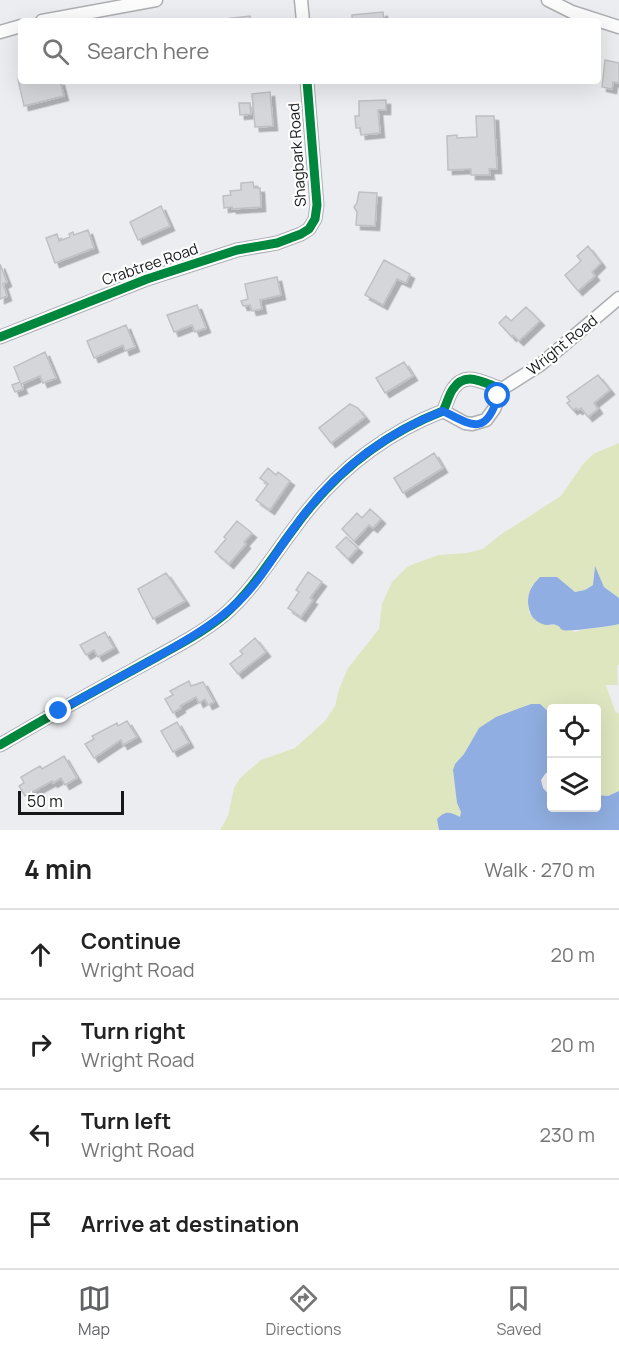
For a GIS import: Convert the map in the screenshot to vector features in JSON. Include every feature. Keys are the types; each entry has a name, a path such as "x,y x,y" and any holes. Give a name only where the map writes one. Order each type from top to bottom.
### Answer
{"street":[{"path":"58,18 156,0"},
{"path":"301,0 303,18"},
{"path":"548,0 591,18"},
{"path":"601,21 619,27"},
{"path":"0,32 18,27"},
{"name":"Shagbark Road","path":"307,84 317,205 315,219 311,225"},
{"name":"Crabtree Road","path":"0,337 147,279 237,250 277,243 301,234 311,225"},
{"name":"Wright Road","path":"502,389 540,365 619,298"},
{"path":"0,745 184,642 224,615 257,581 308,509 338,476 371,448 443,411 453,388 459,382 468,379 482,380 502,389 491,415 479,423 465,423 443,411"}],"green space":[{"path":"619,443 619,598 604,587 595,567 593,585 585,590 575,592 557,577 532,585 528,597 529,613 546,625 557,625 575,632 619,624 618,685 606,685 615,711 619,714 619,791 608,796 601,795 601,704 547,704 547,710 531,704 479,728 453,770 460,817 438,828 439,830 220,830 228,816 234,788 240,778 261,760 295,748 325,721 335,706 348,668 379,629 382,604 392,582 407,567 416,563 439,555 467,553 483,549 500,535 561,496 583,464 593,454"}],"water":[{"path":"595,566 604,587 619,598 619,624 566,630 556,625 542,624 532,617 528,602 529,594 540,577 557,577 575,592 585,590 593,585"},
{"path":"531,704 540,704 547,710 547,772 541,780 547,792 547,812 601,812 601,795 608,796 619,791 619,830 439,830 437,819 443,814 451,813 460,817 453,770 455,764 464,754 479,728 496,717"}],"building":[{"path":"383,12 384,18 352,18 352,15"},
{"path":"605,60 619,63 619,83 613,82 612,89 602,87"},
{"path":"19,84 61,84 64,96 24,106"},
{"path":"270,92 273,126 255,127 252,94"},
{"path":"386,100 386,110 378,110 380,133 361,135 360,128 356,128 355,116 359,116 359,101"},
{"path":"239,103 250,103 251,114 240,115"},
{"path":"476,116 494,116 497,169 489,169 490,175 471,175 471,169 448,170 447,136 477,137"},
{"path":"253,182 254,188 260,188 261,207 224,208 223,196 231,195 230,191 241,190 241,183"},
{"path":"359,192 377,193 375,226 356,225 357,212 354,207"},
{"path":"161,206 170,226 138,240 130,222"},
{"path":"88,230 94,248 55,263 46,238 57,234 59,241 70,237 69,234 73,232 74,235"},
{"path":"588,246 601,263 592,272 595,276 578,291 565,275 581,261 577,256"},
{"path":"384,260 410,274 406,283 397,279 383,305 365,295"},
{"path":"0,264 7,282 3,284 7,296 0,299"},
{"path":"277,277 281,295 260,300 262,309 252,311 250,305 243,306 241,301 248,299 245,284"},
{"path":"197,305 206,328 195,332 192,325 174,332 167,315"},
{"path":"526,307 540,321 519,341 499,323 506,316 511,321"},
{"path":"126,325 135,347 125,351 123,345 94,358 87,341"},
{"path":"45,352 56,378 43,383 40,376 21,384 23,389 15,392 12,385 20,382 14,367"},
{"path":"404,362 413,376 385,393 376,378"},
{"path":"598,375 610,390 594,403 598,409 588,417 581,408 573,410 567,403 570,401 567,397"},
{"path":"350,404 358,408 365,417 331,443 319,428"},
{"path":"434,453 443,468 403,493 394,478"},
{"path":"268,468 276,475 278,472 290,481 270,510 256,500 268,484 260,478"},
{"path":"370,509 381,519 373,528 369,525 354,541 342,529 357,513 362,518"},
{"path":"237,521 252,533 229,564 215,552"},
{"path":"346,537 358,548 348,559 336,547"},
{"path":"308,572 322,582 310,598 313,600 301,617 288,608 299,592 296,590"},
{"path":"166,573 185,601 153,619 138,589"},
{"path":"105,632 114,648 98,657 94,650 86,655 80,645"},
{"path":"255,638 266,652 238,674 230,664 243,654 240,651"},
{"path":"189,681 191,686 203,682 214,702 208,705 205,699 199,703 196,697 173,713 165,699 173,695 170,691"},
{"path":"127,721 137,737 123,745 121,740 94,758 85,744 94,739 92,736 117,723 118,726"},
{"path":"177,722 189,743 173,752 161,731"},
{"path":"64,756 77,778 65,785 61,778 53,783 52,781 25,796 19,786 24,783 21,777 40,766 42,769"}],"cycle path":[{"path":"0,337 147,279 237,250 277,243 309,229 315,219 317,205 307,84"},
{"path":"0,745 181,644 224,615 253,584 310,508 342,473 379,444 443,411 451,392 458,383 470,379 502,389"}],"route":[{"path":"59,711 184,642 224,615 257,581 322,492 371,448 411,425 443,411 465,423 479,423 491,415 498,396"}]}
